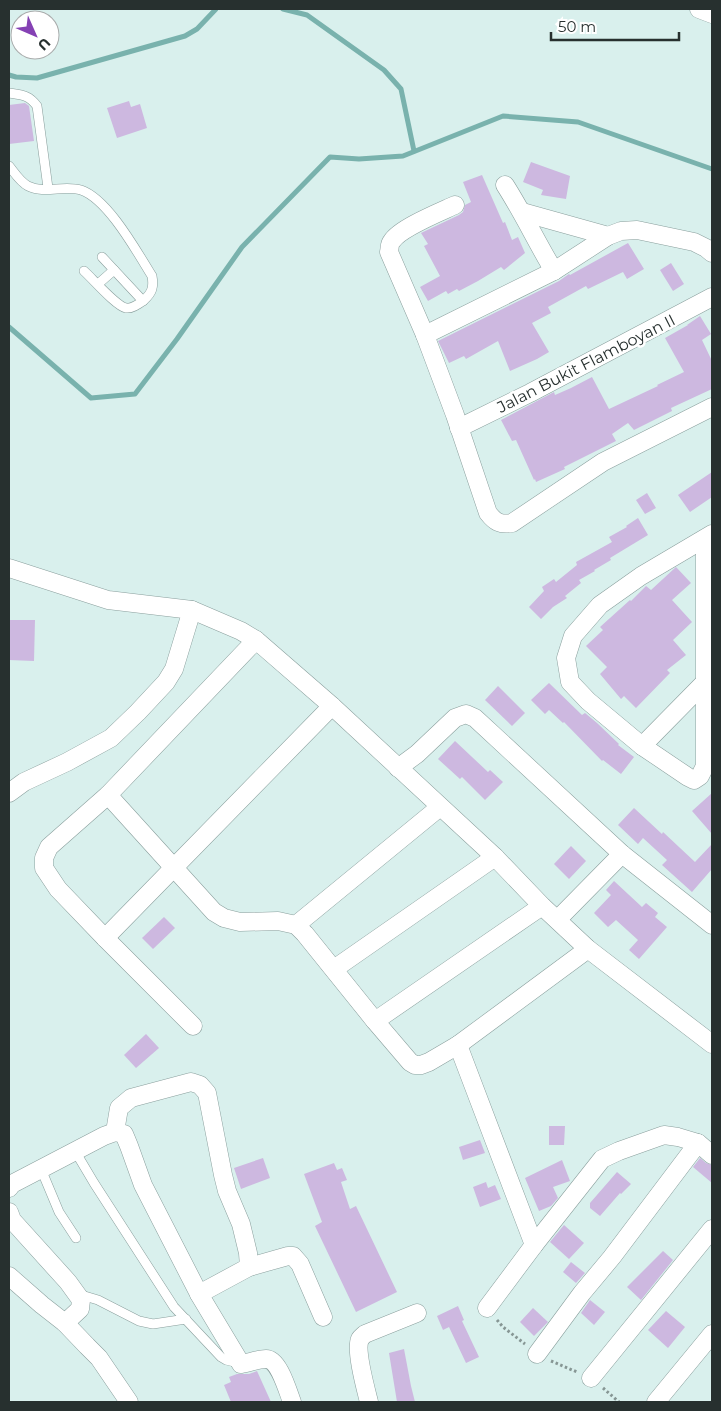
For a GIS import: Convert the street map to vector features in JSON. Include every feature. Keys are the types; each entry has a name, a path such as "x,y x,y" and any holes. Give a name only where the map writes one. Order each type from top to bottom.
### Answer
{"street":[{"path":"699,9 712,14"},
{"path":"505,185 554,271"},
{"path":"455,205 402,231 392,240 389,252 425,335 455,415 488,513 494,521 502,524 512,523 603,462 712,407"},
{"path":"522,212 608,236"},
{"path":"425,335 554,271 608,236 622,231 637,230 694,242 712,253"},
{"name":"Jalan Bukit Flamboyan II","path":"459,428 712,297"},
{"path":"709,536 705,766 700,776 694,780 642,746 588,701 570,682 566,658 573,636 600,605 641,576 709,536"},
{"path":"9,568 108,600 192,610 241,631 256,640 332,706 495,858 588,949 712,1044"},
{"path":"9,794 24,782 67,762 111,738 138,712 166,682 174,669 192,610"},
{"path":"193,1026 58,889 44,868 44,858 49,847 108,795 256,640"},
{"path":"642,746 706,681"},
{"path":"105,938 332,706"},
{"path":"398,768 417,754 455,718 466,714 475,718 622,854 712,925"},
{"path":"108,795 214,912 224,918 240,922 278,921 296,925 375,1021 410,1062 415,1065 428,1062 458,1045 588,949"},
{"path":"296,925 440,808"},
{"path":"558,919 622,854"},
{"path":"334,969 495,858"},
{"path":"375,1021 542,906"},
{"path":"458,1045 534,1245"},
{"path":"115,1132 119,1108 131,1098 191,1082 200,1084 207,1092 222,1175 241,1224 248,1253 249,1267"},
{"path":"9,1188 12,1184 104,1136 115,1132 124,1134 143,1185 199,1294 241,1364 266,1359 273,1362 279,1370 292,1402"},
{"path":"487,1308 602,1159 619,1151 664,1136 678,1136 698,1143 712,1155"},
{"path":"537,1354 698,1143"},
{"path":"9,1212 12,1220 78,1294 81,1300 80,1309 65,1323"},
{"path":"591,1378 712,1229"},
{"path":"199,1294 249,1267 293,1256 300,1264 323,1317"},
{"path":"9,1276 65,1323 99,1358 129,1402"},
{"path":"369,1402 361,1366 359,1340 365,1334 417,1313"},
{"path":"656,1402 712,1334"}],"lane":[{"path":"9,93 32,99 37,106 48,188"},
{"path":"9,166 27,186 38,189 68,188 82,190 93,196 120,226 152,276 152,291 143,301 134,306 129,308 123,307 84,270"},
{"path":"102,257 143,301"},
{"path":"98,284 114,270"},
{"path":"75,1151 174,1307 221,1357 241,1364"},
{"path":"40,1169 59,1212 76,1238"},
{"path":"78,1294 98,1300 139,1321 153,1324 186,1319"}],"path":[{"path":"487,1308 503,1327 537,1354 591,1378"}],"building":[{"path":"129,101 131,107 140,104 147,128 117,138 107,108"},
{"path":"25,103 29,106 34,141 9,144 9,105"},
{"path":"531,162 570,176 566,199 541,195 543,190 523,182"},
{"path":"482,175 512,240 518,237 525,253 504,270 501,267 459,291 457,289 448,294 446,291 428,301 420,287 440,276 424,246 428,244 421,233 463,212 465,205 471,202 463,182"},
{"path":"628,243 644,269 627,279 623,272 588,289 586,286 548,307 551,313 532,323 549,352 510,371 498,341 466,359 464,356 449,363 438,341 559,281"},
{"path":"671,263 684,284 673,291 660,270"},
{"path":"700,316 711,334 702,340 712,361 712,389 671,408 672,411 634,430 628,423 612,434 616,441 564,467 565,469 536,482 534,480 516,440 512,441 501,420 554,392 555,395 592,377 609,409 658,386 684,372 665,338"},
{"path":"712,472 712,497 690,512 678,495"},
{"path":"647,493 656,508 645,514 636,500"},
{"path":"638,518 648,535 579,580 581,583 565,596 567,598 553,607 541,619 529,607 544,591 542,587 554,579 556,582 577,565 576,562 612,542 609,537"},
{"path":"676,567 691,583 672,600 692,622 673,640 686,655 667,670 670,673 636,708 624,696 621,699 600,674 607,667 586,646 603,630 600,627 630,600 646,586 651,590"},
{"path":"9,620 35,620 34,661 9,660"},
{"path":"549,683 582,715 585,713 618,745 634,757 621,774 602,761 564,722 549,710 545,714 531,700"},
{"path":"498,686 525,713 512,726 485,700"},
{"path":"455,741 488,772 490,770 503,782 485,800 462,777 460,779 438,759"},
{"path":"712,793 712,834 692,811"},
{"path":"634,808 695,862 712,844 712,869 692,892 662,865 667,860 643,838 638,844 618,825"},
{"path":"571,846 586,861 569,879 554,864"},
{"path":"614,881 642,907 646,903 658,913 655,917 667,927 639,959 629,950 638,940 616,920 608,927 594,913 611,895 606,890"},
{"path":"164,917 175,928 153,949 142,938"},
{"path":"146,1034 159,1048 136,1068 124,1055"},
{"path":"549,1126 565,1126 564,1145 549,1145"},
{"path":"480,1140 485,1153 463,1160 459,1147"},
{"path":"263,1158 270,1178 241,1189 234,1168"},
{"path":"700,1158 712,1165 712,1183 693,1167"},
{"path":"562,1160 570,1181 553,1187 558,1198 551,1206 539,1211 525,1178"},
{"path":"334,1163 337,1170 342,1168 347,1180 341,1182 350,1209 356,1206 397,1292 356,1312 315,1226 322,1222 304,1174"},
{"path":"617,1172 631,1184 620,1193 600,1216 590,1208 590,1203"},
{"path":"486,1182 488,1188 495,1185 501,1199 480,1207 473,1187"},
{"path":"564,1225 584,1243 569,1259 550,1242"},
{"path":"663,1251 673,1260 641,1300 627,1287"},
{"path":"571,1262 585,1273 576,1283 563,1272"},
{"path":"590,1300 605,1312 594,1325 581,1313"},
{"path":"458,1306 464,1320 462,1321 479,1357 466,1363 449,1327 443,1330 437,1316"},
{"path":"533,1308 548,1322 534,1336 520,1322"},
{"path":"666,1311 685,1327 668,1348 648,1330"},
{"path":"404,1349 415,1402 397,1402 389,1353"},
{"path":"257,1371 271,1402 231,1402 224,1385 231,1382 229,1377"}],"waterway":[{"path":"9,75 37,78 185,36 197,29 216,9"},
{"path":"283,9 307,15 384,70 401,89 414,151"},
{"path":"9,327 91,398 135,394 177,339 242,247 330,157 359,159 403,156 503,116 578,122 712,169"}]}
